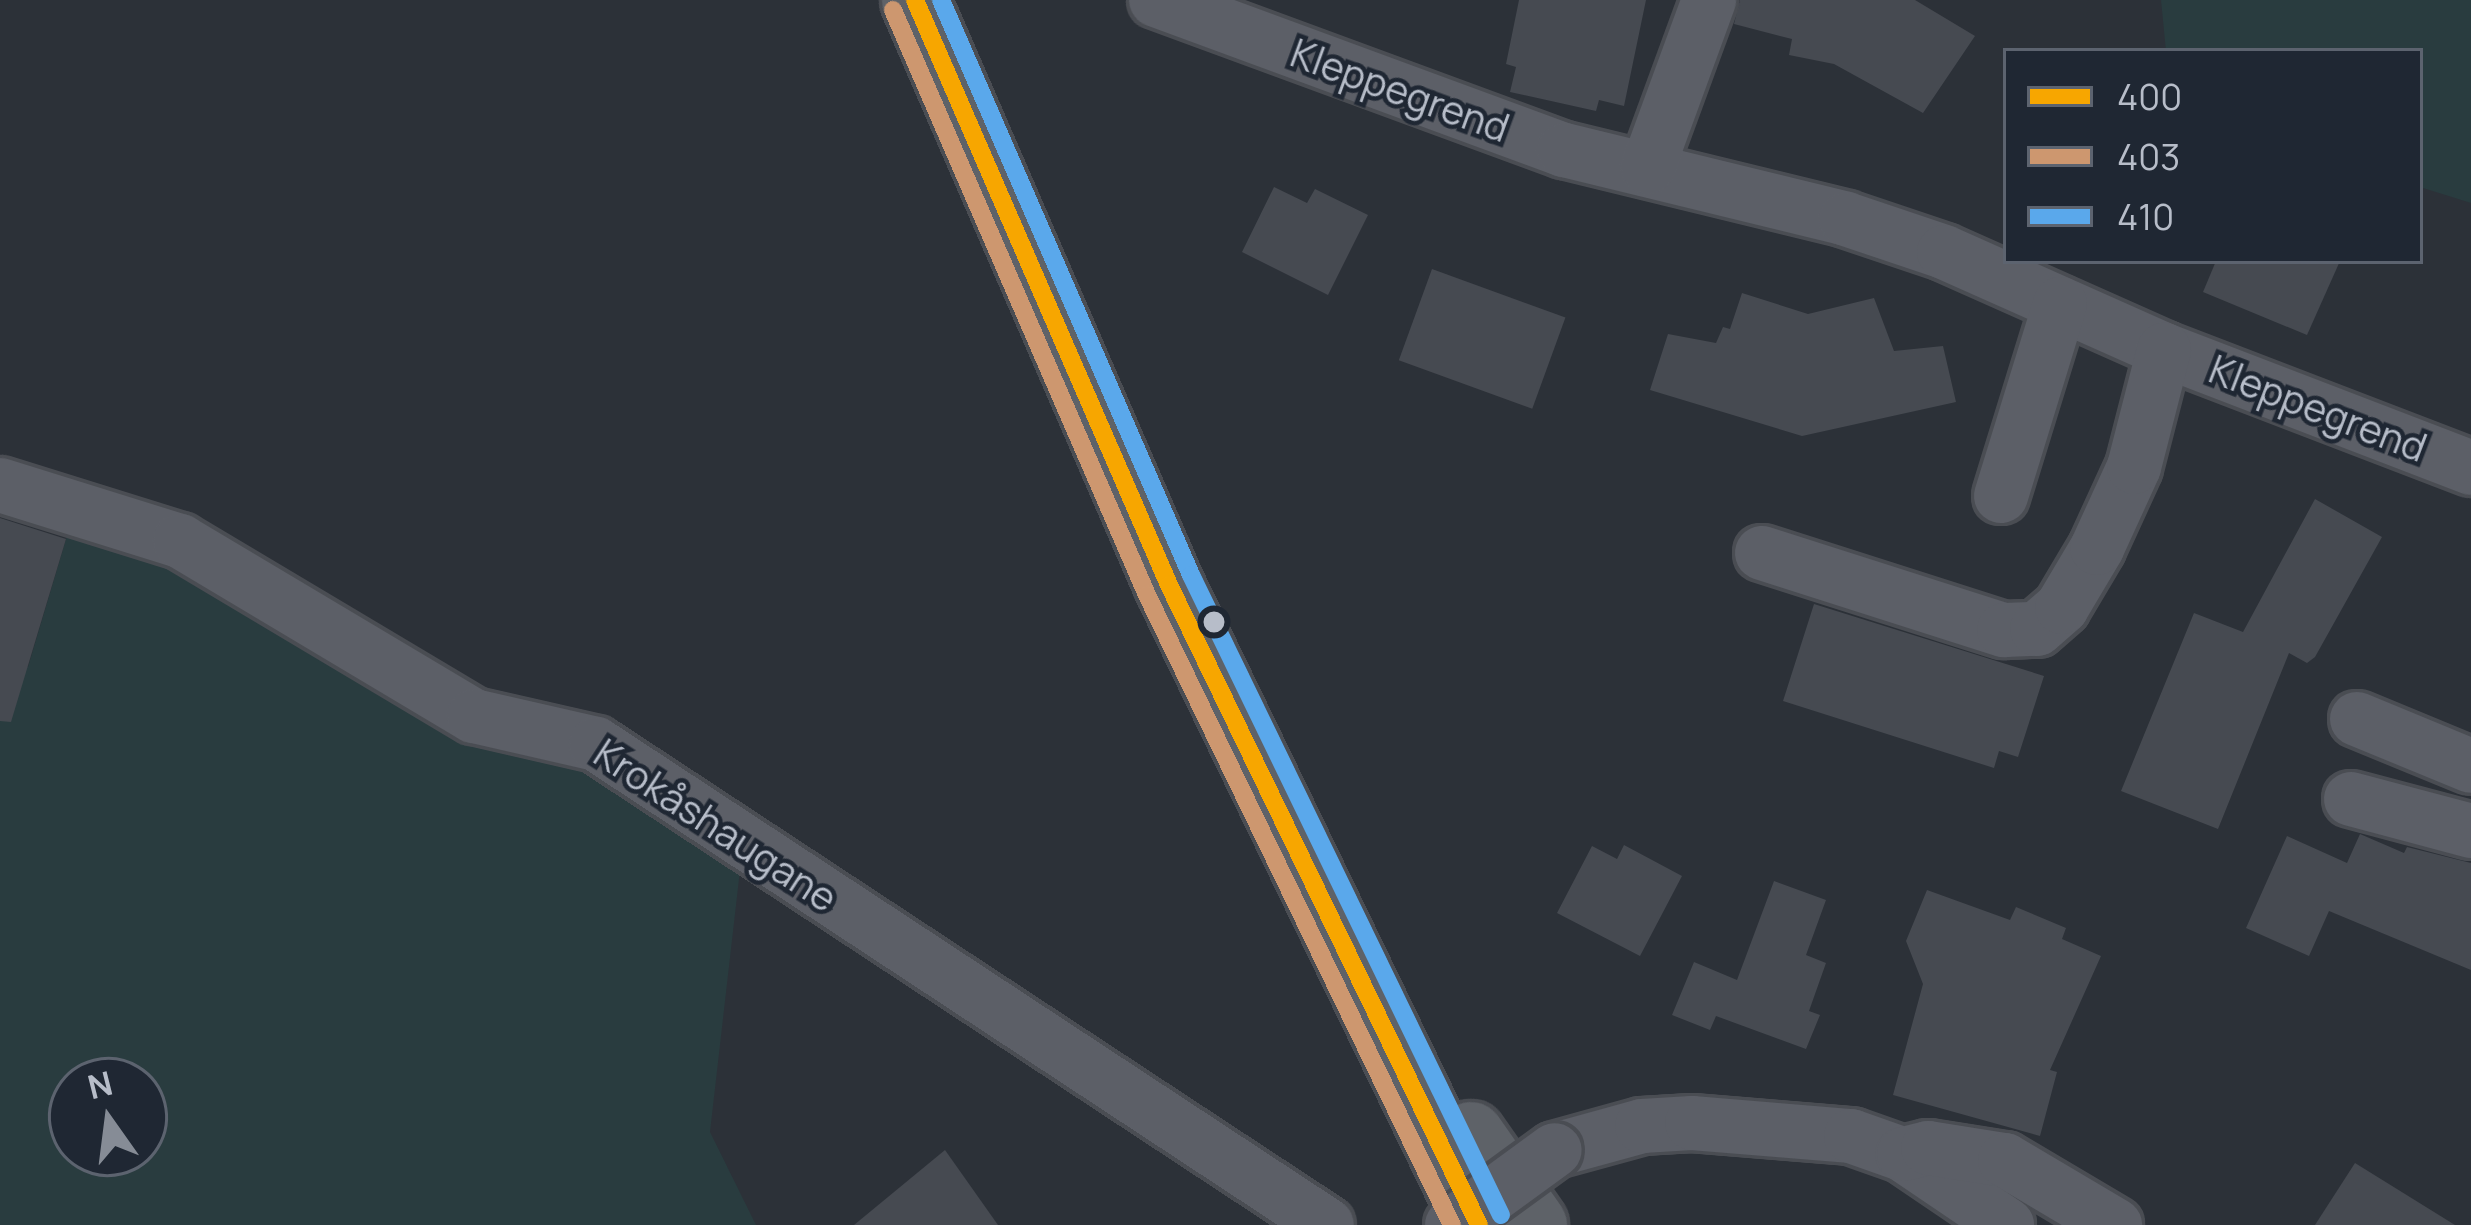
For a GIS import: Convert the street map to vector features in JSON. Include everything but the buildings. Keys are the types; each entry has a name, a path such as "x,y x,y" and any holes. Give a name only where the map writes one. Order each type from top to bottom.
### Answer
{"main road":[{"path":"915,0 1097,429 1345,941 1378,1025 1479,1225"},
{"path":"1345,941 1534,1225"}],"street":[{"name":"Kleppegrend","path":"1156,0 1564,150 1846,219 2471,469"},
{"path":"1648,167 1709,0"},
{"path":"2000,496 2060,304"},
{"name":"Kleppegrend","path":"1762,553 2004,630 2037,628 2062,608 2097,548 2134,467 2164,350"},
{"name":"Krokåshaugane","path":"0,485 180,541 474,716 596,744 1327,1225"},
{"path":"2356,719 2471,766"},
{"path":"2351,799 2471,831"},
{"path":"1452,1225 1555,1150 1642,1126 1692,1123 1851,1136 1902,1154 2007,1225"},
{"path":"1902,1154 1928,1148 2005,1160 2115,1225"}],"shaded area":[{"path":"2161,0 2471,0 2471,203 2423,188 2423,48 2166,48"},
{"path":"69,529 242,582 586,756 742,853 710,1132 756,1225 0,1225 0,659 28,667"}],"transit line":[{"name":"400","path":"915,0 1169,585 1479,1225"},
{"name":"410","path":"941,0 1191,575 1501,1215"},
{"name":"403","path":"893,10 1147,595 1452,1225"}]}
